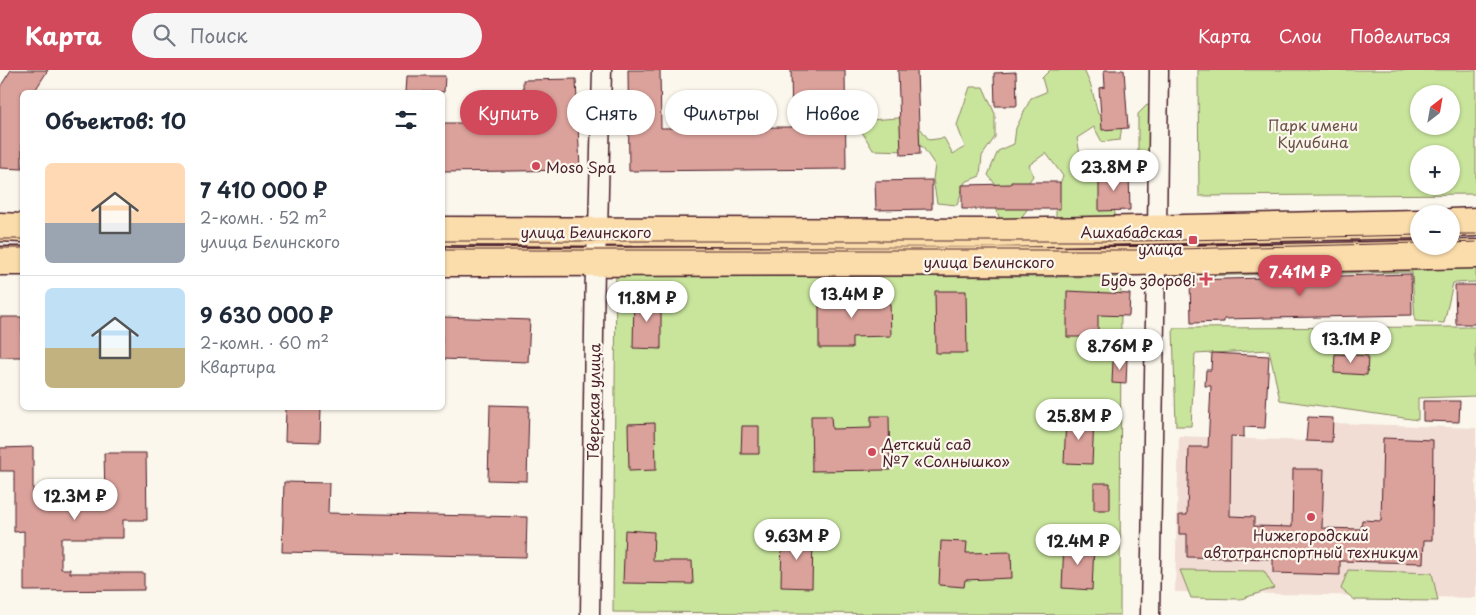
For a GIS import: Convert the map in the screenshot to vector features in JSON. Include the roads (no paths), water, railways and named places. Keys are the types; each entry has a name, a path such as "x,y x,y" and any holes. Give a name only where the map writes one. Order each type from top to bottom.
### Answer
{"main road":[{"path":"1460,223 1476,222"},
{"name":"улица Белинского","path":"445,231 995,233 1410,224"},
{"path":"0,227 20,228"},
{"name":"улица Белинского","path":"445,262 1156,261 1476,254"},
{"path":"0,261 20,261"}],"street":[{"name":"Тверская улица","path":"590,615 595,262 598,231 602,70"},
{"path":"1157,230 1159,70"},
{"path":"1150,615 1156,261"}],"tram line":[{"path":"1460,234 1476,234"},
{"path":"445,241 1136,241 1410,235"},
{"path":"0,239 20,239"},
{"path":"1460,243 1476,242"},
{"path":"445,250 1136,250 1410,243"},
{"path":"0,248 20,248"}],"place":[{"name":"Moso Spa","path":"536,166"},
{"name":"Ашхабадская улица","path":"1193,240"},
{"name":"Будь здоров!","path":"1206,279"},
{"name":"Детский сад №7 «Солнышко»","path":"872,452"},
{"name":"Нижегородский автотранспортный техникум","path":"1311,517"}],"park label":[{"name":"Парк имени Кулибина","path":"1313,132"}]}
